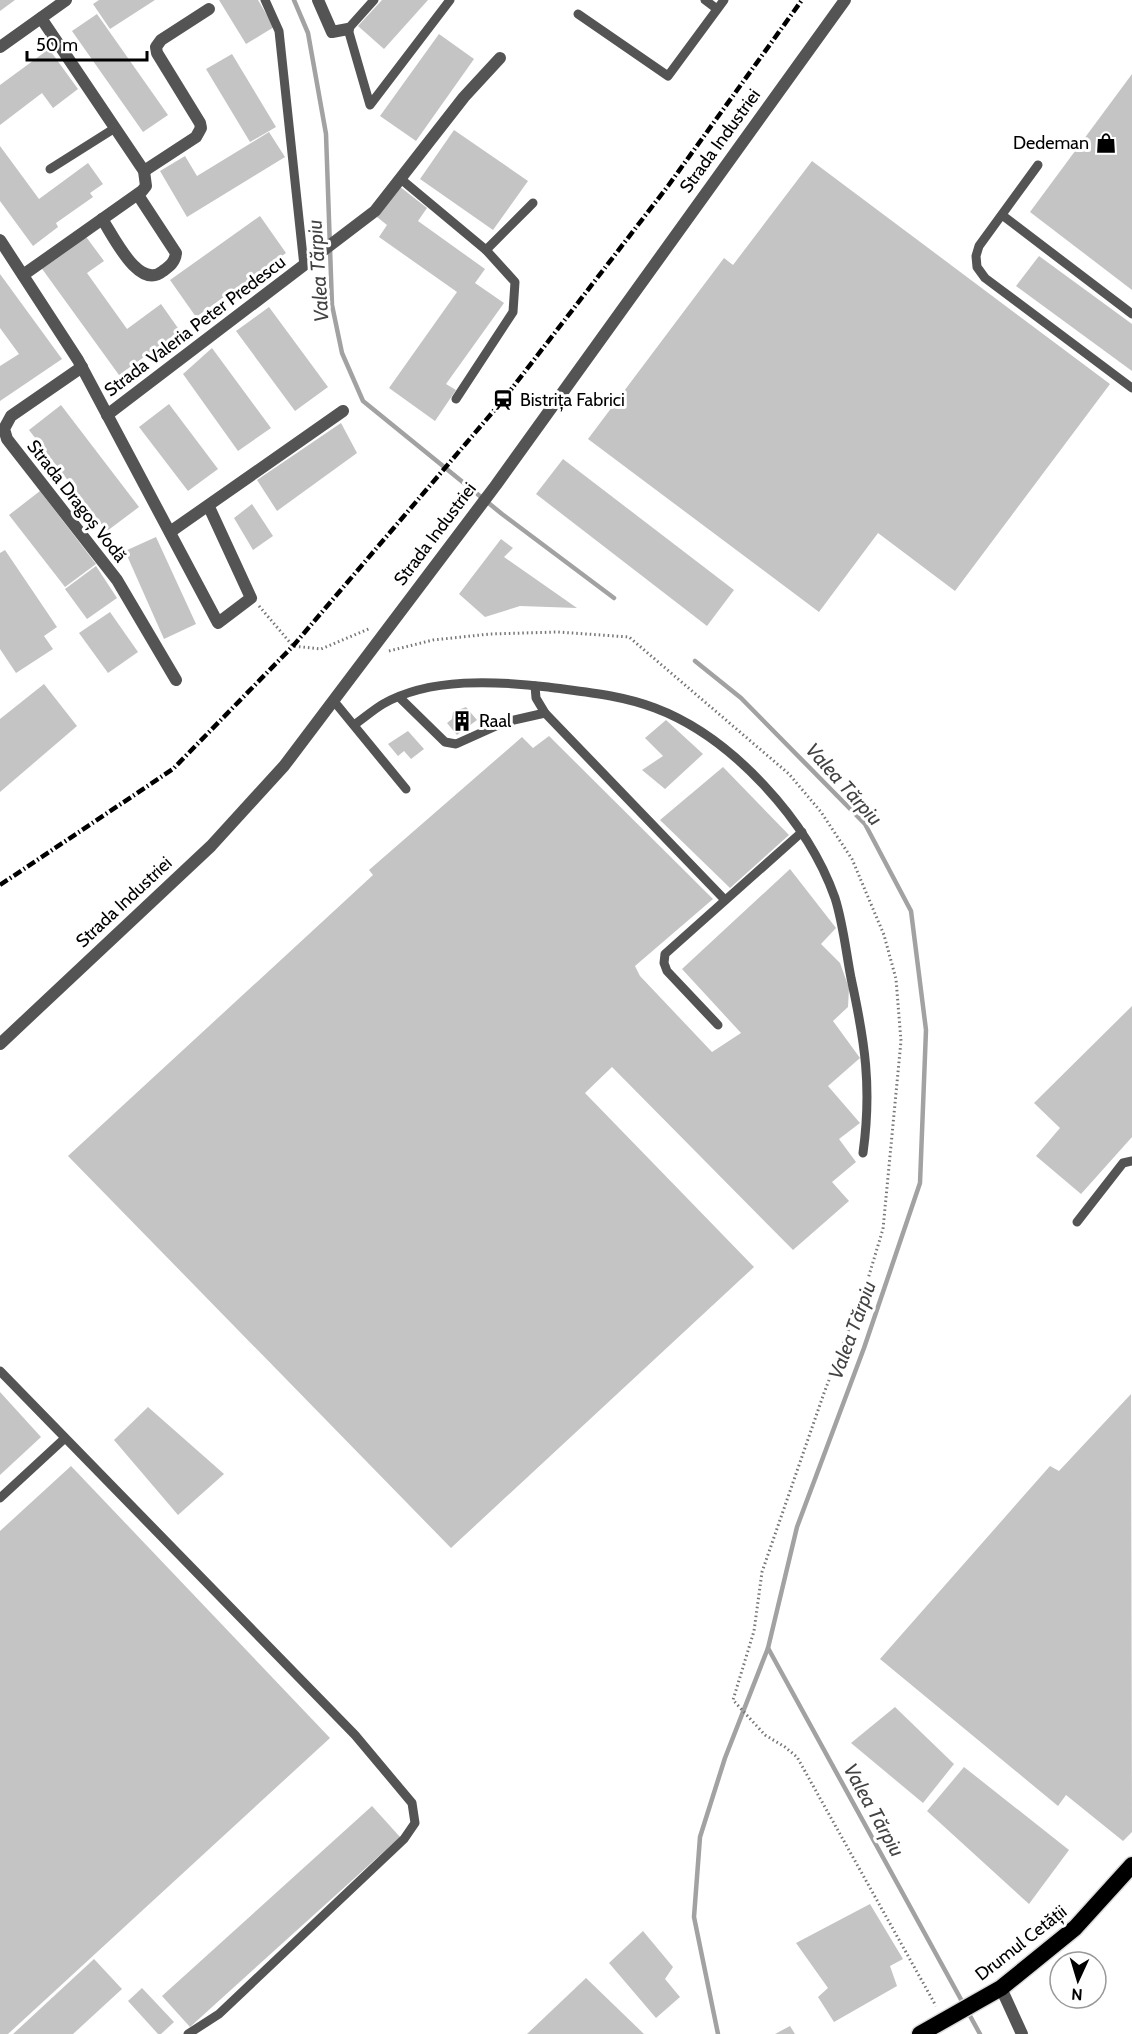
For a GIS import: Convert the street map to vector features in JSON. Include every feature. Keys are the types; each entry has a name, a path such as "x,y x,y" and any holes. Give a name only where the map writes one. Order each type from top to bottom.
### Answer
{"highway":[{"name":"Drumul Cetății","path":"922,2033 1001,1988 1075,1928 1132,1865"}],"street":[{"path":"0,47 66,0"},
{"path":"318,0 332,32 348,29"},
{"name":"Strada Industriei","path":"0,1044 211,846 284,766 496,485 845,0"},
{"path":"144,171 196,137 201,128 156,48 161,40 209,9"},
{"path":"23,275 138,195 146,186 144,171 41,18"},
{"name":"Strada Valeria Peter Predescu","path":"107,415 375,211 402,180 464,97 500,58"},
{"path":"102,219 140,273 152,278 159,275 174,262 176,253 138,195"},
{"path":"0,240 82,367 218,623 251,597 209,507"},
{"name":"Strada Dragoș Vodă","path":"82,367 10,416 4,429 7,439 117,580 176,680"},
{"path":"170,532 209,507 343,411"},
{"path":"1001,1988 1022,2034"}],"lane":[{"path":"266,0 279,31 304,266"},
{"path":"374,0 348,29 370,105 450,0"},
{"path":"705,0 717,9"},
{"path":"578,14 668,76 724,0"},
{"path":"50,169 115,128"},
{"path":"1038,165 980,246 976,256 977,267 985,278 1132,388"},
{"path":"402,180 486,250 514,282 516,300 513,312 456,399"},
{"path":"486,250 533,203"},
{"path":"1002,215 1132,314"},
{"path":"354,725 384,703 428,689 475,682 535,686 618,696 656,708 692,725 718,743 755,778 802,832 835,899 861,1021 868,1076 869,1111 862,1153"},
{"path":"535,686 536,698 545,713 725,900"},
{"path":"399,698 445,742 456,744 505,722 545,713"},
{"path":"333,700 406,789"},
{"path":"718,1025 667,971 664,963 665,954 802,832"},
{"path":"1077,1222 1123,1163 1132,1161"},
{"path":"0,1371 355,1735 412,1803 415,1823 404,1839 219,2014 188,2034"},
{"path":"0,1498 64,1439"}],"path":[{"path":"251,597 294,646 321,649 392,621"},
{"path":"364,657 433,640 490,634 558,632 629,637 789,774 821,812 852,859 884,935 896,979 902,1041 882,1229 867,1282 824,1394 762,1572 754,1631 733,1700 765,1736 785,1747 796,1757 944,2021"}],"building":[{"path":"0,0 15,0 0,11"},
{"path":"99,0 155,0 110,29 93,4"},
{"path":"219,0 258,0 274,27 246,44"},
{"path":"382,0 428,0 384,49 358,26"},
{"path":"97,14 168,115 143,132 72,31"},
{"path":"439,34 474,59 416,141 380,116"},
{"path":"49,49 78,89 53,108 42,93 0,125 0,85"},
{"path":"232,54 276,127 250,142 206,69"},
{"name":"Dedeman","path":"1132,74 1132,290 1030,212"},
{"path":"454,130 528,181 493,230 420,179"},
{"path":"269,132 285,157 187,217 160,171 185,156 197,176"},
{"path":"0,146 39,199 88,163 103,184 90,193 93,197 56,223 58,227 33,246 0,201"},
{"path":"812,161 1110,384 955,591 878,533 819,612 588,439 724,258 733,265"},
{"path":"399,186 427,208 418,221 485,269 475,283 504,303 446,384 456,390 435,421 389,388 457,292 379,237 387,225 377,217"},
{"path":"260,216 286,253 196,317 170,280"},
{"path":"84,234 104,261 87,273 127,329 161,304 180,331 119,375 40,266"},
{"path":"1039,256 1132,324 1132,371 1016,286"},
{"path":"0,274 62,359 0,401 0,366 19,354 0,328"},
{"path":"269,307 328,387 295,411 236,331"},
{"path":"212,348 271,428 238,451 183,374"},
{"path":"169,404 218,469 188,491 139,427"},
{"path":"61,405 139,507 107,531 29,430"},
{"path":"341,423 357,453 277,511 257,480"},
{"path":"563,459 734,590 707,626 536,494"},
{"path":"40,491 96,564 65,587 9,515"},
{"path":"252,504 273,536 253,550 234,518"},
{"path":"156,537 196,624 164,639 125,551"},
{"path":"501,539 513,548 504,557 577,608 520,606 485,617 459,594"},
{"path":"5,550 57,627 44,636 53,649 16,673 0,649 0,553"},
{"path":"96,566 117,598 87,619 65,589"},
{"path":"110,612 138,652 108,673 79,633"},
{"path":"44,684 77,726 0,792 0,719"},
{"name":"Raal","path":"466,707 477,720 457,735 447,723 452,719 453,712"},
{"path":"666,720 703,754 665,789 642,770 663,756 645,738"},
{"path":"408,731 424,749 411,759 404,751 398,756 388,744"},
{"path":"549,736 713,899 635,966 640,976 712,1052 741,1033 682,969 790,869 836,928 821,944 840,963 849,988 848,1007 833,1021 860,1058 828,1086 860,1123 839,1139 856,1162 832,1182 849,1201 793,1250 612,1067 585,1093 754,1267 451,1548 68,1156 373,875 369,870 522,737 533,748"},
{"path":"723,767 789,835 730,888 660,820"},
{"path":"1132,1006 1132,1137 1081,1194 1036,1156 1060,1128 1034,1103"},
{"path":"0,1392 41,1437 0,1475"},
{"path":"1131,1394 1132,1832 1123,1841 1066,1795 1058,1806 880,1659 1050,1466 1059,1471"},
{"path":"148,1407 224,1474 178,1515 114,1440"},
{"path":"71,1466 330,1738 8,2034 0,2034 0,1531"},
{"path":"895,1707 954,1764 923,1803 851,1743"},
{"path":"964,1767 1069,1850 1029,1904 927,1811"},
{"path":"372,1806 400,1837 190,2027 162,1996"},
{"path":"870,1904 903,1959 890,1966 897,1986 834,2022 818,1997 828,1988 796,1943"},
{"path":"643,1931 673,1967 665,1979 680,1997 656,2018 609,1963"},
{"path":"94,1959 122,1989 73,2034 13,2034"},
{"path":"586,1978 644,2034 527,2034"},
{"path":"142,1988 174,2022 161,2034 158,2034 128,2001"},
{"path":"790,2026 795,2034 775,2034"}],"waterway":[{"name":"Valea Tărpiu","path":"294,0 308,33 326,134 332,305 342,353 363,401 502,514 614,598"},
{"name":"Valea Tărpiu","path":"695,661 741,698 865,824 911,911 926,1030 920,1183 864,1348 797,1527 768,1648 980,2034"},
{"path":"718,2034 694,1917 700,1837 725,1758 768,1648"}],"railway":[{"path":"0,885 173,769 293,646 503,400 668,186 802,0"}],"place":[{"name":"Dedeman","path":"1106,143"},
{"name":"Bistrița Fabrici","path":"503,400"},
{"name":"Raal","path":"462,721"}]}
